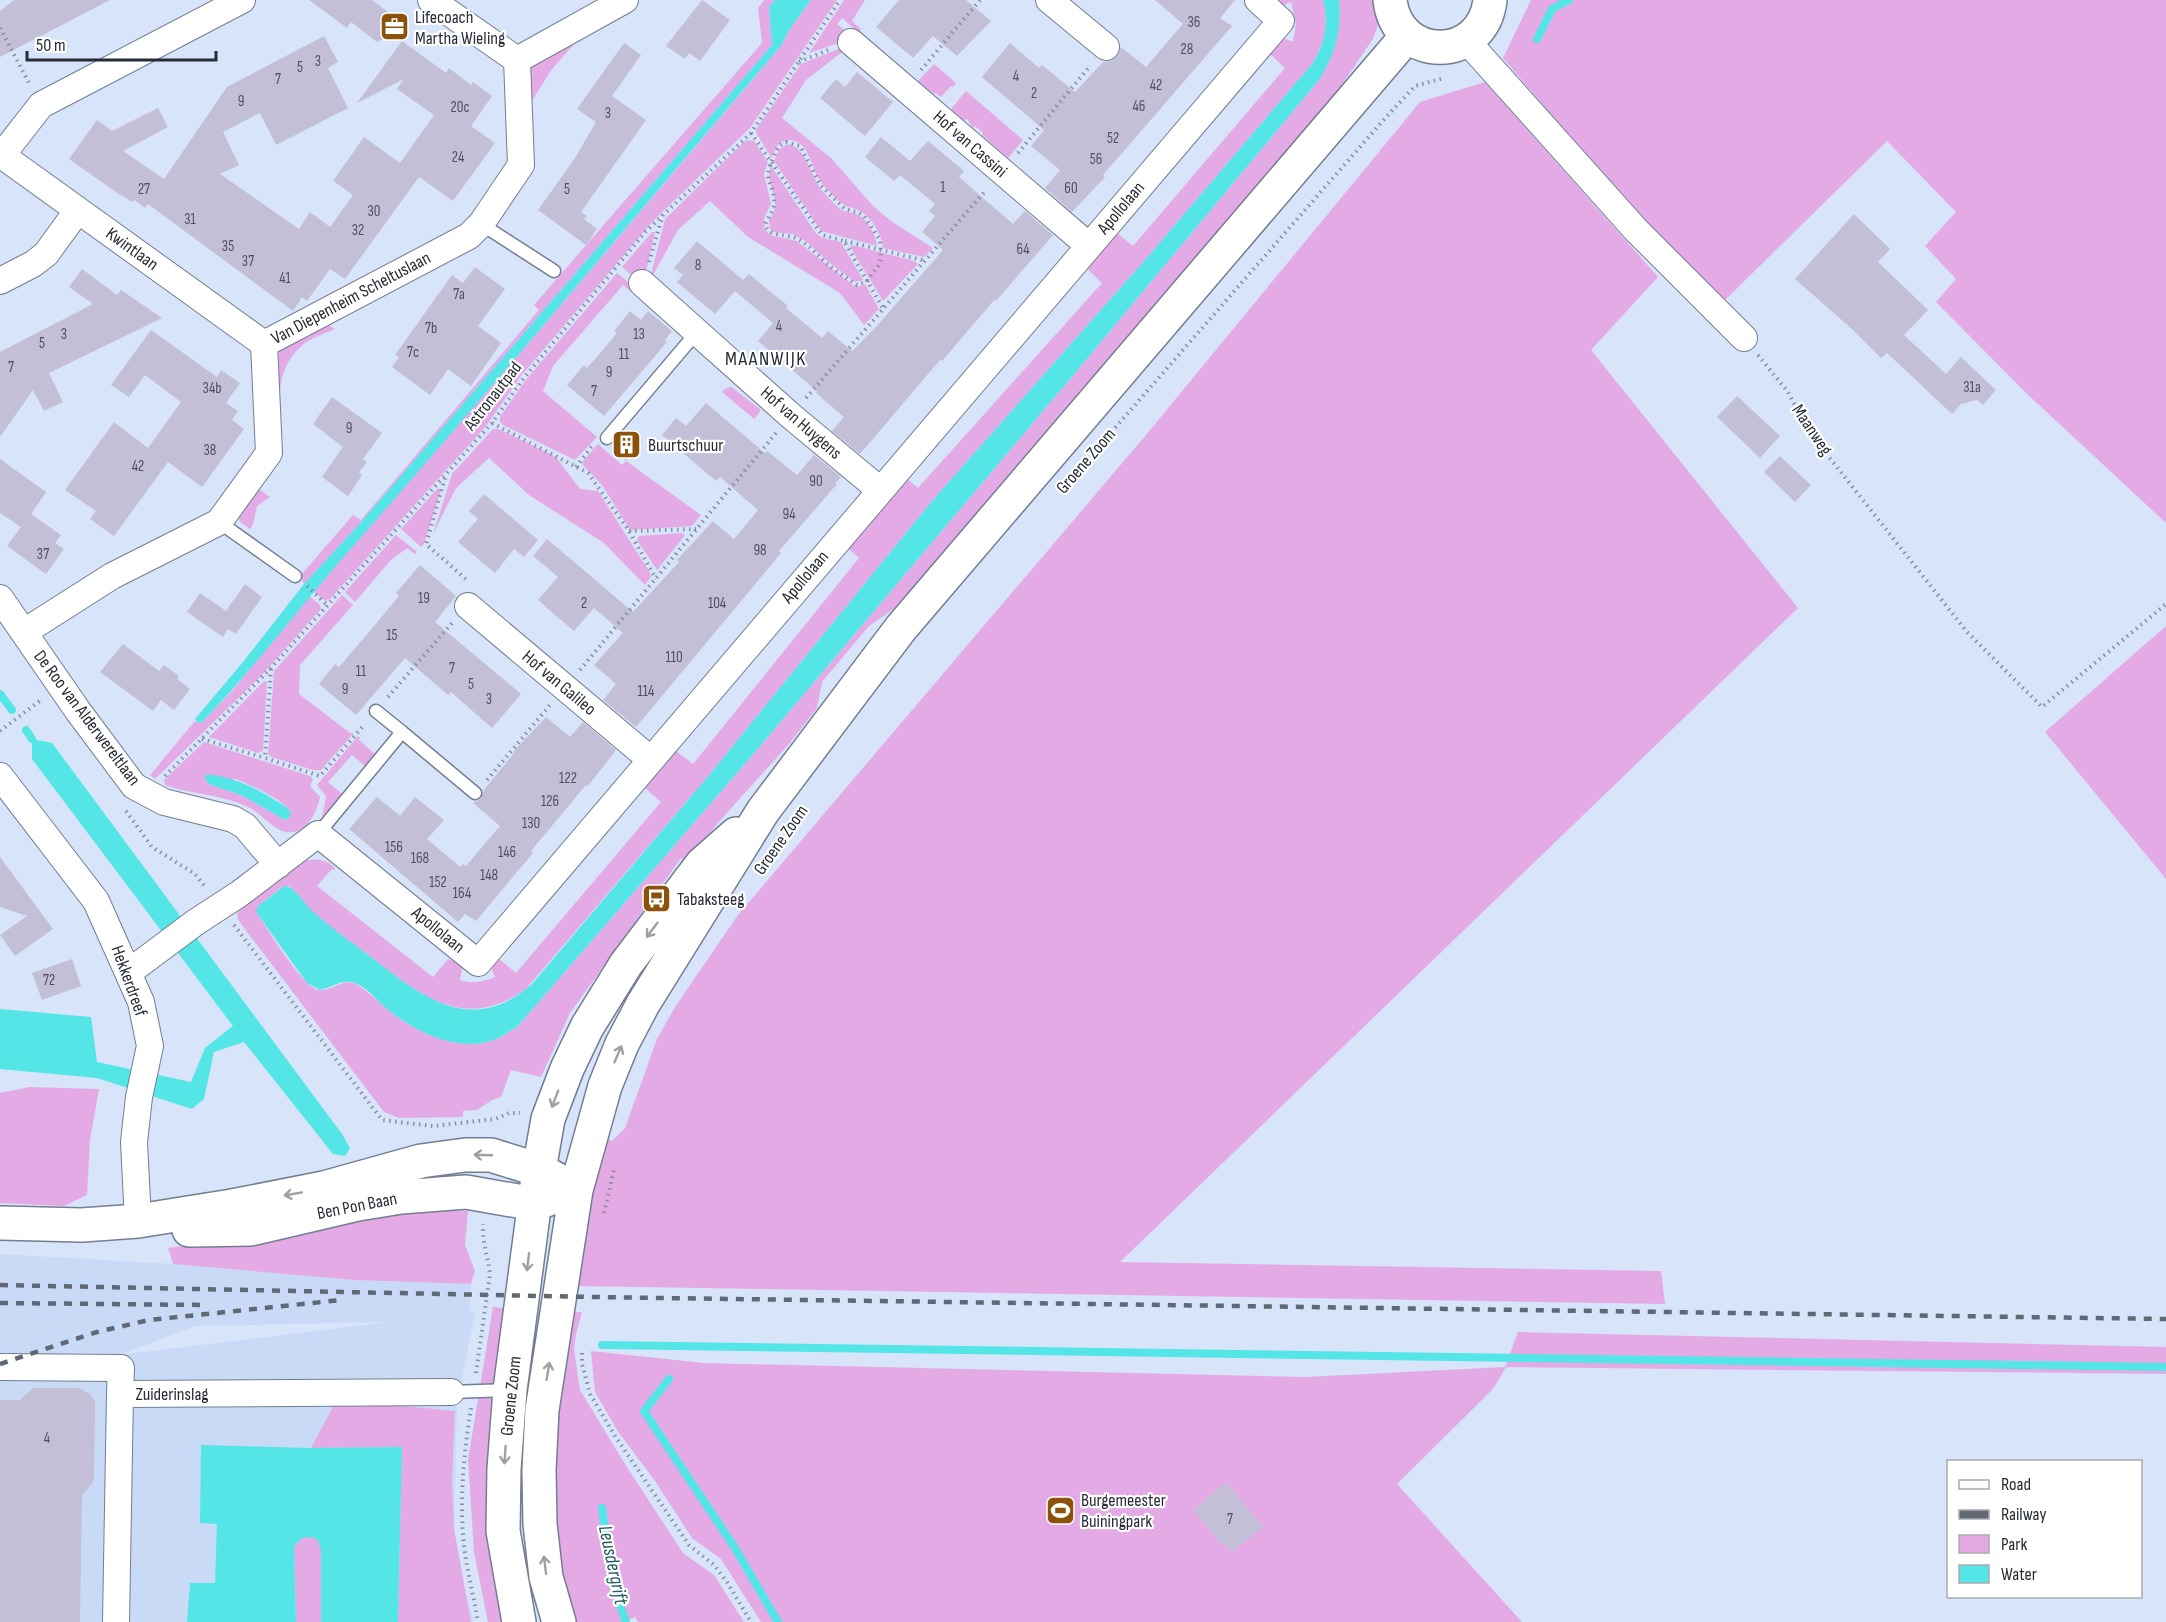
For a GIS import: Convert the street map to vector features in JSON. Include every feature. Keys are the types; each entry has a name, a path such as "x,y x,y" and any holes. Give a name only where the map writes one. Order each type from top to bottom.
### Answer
{"main road":[{"path":"1390,0 1396,22 1407,36 1419,43 1435,47 1451,46 1466,40 1483,23 1490,0"},
{"name":"Groene Zoom","path":"559,1622 546,1577 540,1524 539,1470 542,1410 576,1190 605,1086 622,1044 643,1004 763,811 901,628 1407,36"},
{"name":"Groene Zoom","path":"519,1622 503,1531 504,1469 510,1390 539,1170 552,1109 567,1069 593,1018 626,964 702,864 763,811"},
{"name":"Ben Pon Baan","path":"0,1223 82,1225 138,1221 324,1188 421,1161 465,1155 491,1155 539,1170"},
{"path":"539,1170 576,1190"},
{"name":"Ben Pon Baan","path":"138,1221 174,1230 251,1229 401,1197 466,1192 535,1204 576,1190"}],"street":[{"path":"1,155 41,105 242,0"},
{"path":"431,0 517,60 625,0"},
{"path":"1049,0 1106,47"},
{"name":"Apollolaan","path":"318,834 478,963 1281,21 1258,0"},
{"path":"1466,40 1510,86 1636,230 1744,338"},
{"name":"Hof van Cassini","path":"851,42 1089,246"},
{"name":"Van Diepenheim Scheltuslaan","path":"24,632 112,576 219,522 269,453 264,344 469,236 481,224 521,165 517,60"},
{"name":"Kwintlaan","path":"1,155 264,344"},
{"path":"0,281 33,264 46,254 78,210"},
{"name":"Hof van Huygens","path":"642,284 791,416 880,490"},
{"name":"De Roo van Alderwereltlaan","path":"0,598 78,711 134,786 164,802 232,819 245,826 278,865"},
{"name":"Hof van Galileo","path":"468,606 651,760"},
{"name":"Hekkerdreef","path":"0,776 96,901 141,1002 150,1046 139,1097 134,1142 138,1221"},
{"path":"129,972 196,922 239,894 318,834"},
{"path":"0,1367 121,1368 120,1394"},
{"name":"Zuiderinslag","path":"116,1622 120,1394 451,1392"}],"lane":[{"path":"481,224 554,271"},
{"path":"607,438 698,332"},
{"path":"219,522 295,576"},
{"path":"376,711 476,793"},
{"path":"318,834 402,732"},
{"path":"451,1392 510,1390"}],"path":[{"name":"Astronautpad","path":"148,794 271,668 492,423 530,370 647,230 751,133 840,0"},
{"path":"905,88 980,0"},
{"path":"0,28 41,105"},
{"path":"798,62 851,42"},
{"name":"Groene Zoom","path":"1053,498 1415,86 1447,77"},
{"path":"751,133 822,236 926,261"},
{"path":"786,142 800,146 821,186 845,209 864,216 880,240 882,250 881,258 867,281 856,285 828,264 812,247 793,236 768,231 765,225 773,211 774,202 767,176 777,147 786,142"},
{"path":"642,284 663,213"},
{"path":"844,241 884,310"},
{"name":"Maanweg","path":"1744,338 1788,392 1810,433 1967,632 2042,707 2166,604"},
{"path":"492,423 588,474 628,531 656,579"},
{"path":"202,739 320,776 480,592 426,544 446,474"},
{"path":"628,531 696,529"},
{"path":"316,595 328,606"},
{"path":"265,758 271,668"},
{"path":"0,731 44,697"},
{"path":"602,1221 616,1161"},
{"path":"582,1348 582,1364 590,1394 615,1436 689,1545 714,1565 752,1622"}],"shaded area":[{"path":"0,1254 173,1264 354,1280 471,1284 470,1311 475,1311 457,1404 454,1529 466,1595 474,1622 0,1622","holes":["381,1323 119,1355 195,1326"]}],"green space":[{"path":"764,0 775,0 769,7 772,45 362,521 304,584 300,576 353,515 361,520 539,310 534,305 762,43 758,8"},
{"path":"811,0 837,0 750,128 653,221 521,376 486,426 329,600 325,601 313,591 537,333 781,46 789,30"},
{"path":"844,0 865,0 852,21 861,29 858,32 842,18 837,24 854,38 809,53"},
{"path":"1272,0 1323,0 1326,17 1325,33 1312,64 1146,259 932,501 705,780 526,989 503,1002 482,1008 462,1008 443,1004 405,983 331,928 310,910 289,886 282,887 258,906 257,913 295,969 312,987 324,990 345,983 355,983 410,1025 452,1042 466,1044 497,1039 518,1026 750,758 1319,80 1336,42 1339,0 1379,0 1379,22 1373,39 1323,112 1261,190 907,599 868,627 822,682 817,708 687,862 681,858 570,1013 541,1077 511,1070 501,1097 477,1110 463,1111 463,1117 399,1118 384,1112 238,920 237,910 240,906 300,863 309,860 323,861 335,870 332,869 317,886 433,977 448,959 463,964 460,980 464,981 478,982 495,977 489,962 497,957 516,973 661,802 644,787 642,789 641,784 674,748 677,748 676,751 693,764 859,558 842,543 840,545 839,541 898,471 903,471 901,474 918,488 1102,283 1082,264 1112,229 1133,246 1285,68 1268,52 1278,36 1293,42 1296,24 1291,2 1277,8"},
{"path":"1531,0 2166,0 2166,523 2026,393 1936,302 1956,279 1925,246 1956,212 1887,141 1720,305 1614,188 1503,58"},
{"path":"574,42 552,69 526,110 523,87 531,66"},
{"path":"846,46 846,49 806,80 782,118 831,158 873,206 891,221 933,248 924,257 883,248 879,233 869,219 862,212 841,203 823,185 809,155 796,141 786,140 780,143 772,158 756,133 757,128 801,64"},
{"path":"934,64 956,83 941,97 918,81"},
{"path":"1485,82 1658,277 1591,350 1798,608 1120,1262 1661,1271 1665,1304 576,1286 600,1136 612,1141 625,1128 657,1039 675,1007 738,915 1146,435 1420,102"},
{"path":"966,91 1023,140 1008,158 975,126 973,128 967,119 965,121 951,109"},
{"path":"746,140 754,141 768,162 764,174 771,204 764,218 765,230 773,236 797,241 854,286 865,284 879,309 864,325 840,293 748,237 710,201 678,230 651,275 665,219"},
{"path":"788,144 795,147 805,158 819,186 836,205 865,220 875,237 877,246 821,231 774,161 779,149"},
{"path":"771,166 815,232 822,238 841,242 863,280 855,282 827,261 806,241 792,234 774,232 770,229 769,220 775,205 769,173"},
{"path":"652,232 655,232 643,285 622,267"},
{"path":"852,245 918,264 883,301 850,247"},
{"path":"617,273 638,290 635,295 623,285 553,366 543,391 597,437 575,460 503,425 500,417 525,381"},
{"path":"327,324 335,329 315,337 292,356 284,371 280,387 281,404 277,409 275,359 291,342"},
{"path":"730,386 761,410 754,419 722,392"},
{"path":"493,429 499,429 556,457 580,489 598,491 649,571 651,577 645,585 604,543 529,495 489,458 456,488 433,534 452,474"},
{"path":"598,444 622,465 626,461 701,515 692,526 630,530 602,485 583,465 583,461"},
{"path":"257,488 270,497 257,506 250,529 240,522 238,515"},
{"path":"438,488 441,490 424,544 421,547 401,529"},
{"path":"681,533 685,535 657,570 637,540 639,536"},
{"path":"396,535 417,552 415,554 407,548 391,560 355,602 345,592"},
{"path":"342,595 353,605 300,665 299,694 350,733 354,733 321,770 313,770 271,757 268,754 274,671"},
{"path":"309,596 320,605 321,609 261,676 155,779 150,775 195,721 202,722 232,691"},
{"path":"2166,626 2166,879 2045,732"},
{"path":"264,681 267,682 263,751 258,753 209,737"},
{"path":"358,736 359,740 375,754 365,766 352,755 328,782 342,794 322,817 326,796 317,785"},
{"path":"204,742 310,776 313,779 310,786 320,797 308,824 299,830 287,832 276,828 255,811 240,803 165,785 164,780","holes":["236,779 282,803 291,813 289,818 285,820 243,796 206,781"]},
{"path":"29,1087 99,1089 90,1140 87,1195 64,1206 0,1203 0,1093"},
{"path":"405,1209 468,1211 465,1245 475,1271 471,1284 354,1280 173,1264 168,1248 346,1221"},
{"path":"493,1307 513,1309 506,1622 488,1622 474,1552 468,1460"},
{"path":"575,1312 582,1312 574,1349 580,1390 683,1553 714,1575 744,1622 638,1622 635,1617 625,1622 572,1622 562,1599 551,1487 564,1365"},
{"name":"Burgemeester Buiningpark","path":"1518,1332 2166,1347 2166,1374 1506,1367 1493,1389 1397,1484 1522,1622 761,1622 721,1559 692,1538 655,1481 617,1430 595,1392 591,1351 704,1363 1306,1377 1505,1367"},
{"path":"334,1405 404,1406 455,1411 452,1481 454,1529 471,1622 398,1622 402,1447 311,1448"},
{"path":"311,1536 318,1540 321,1550 321,1622 296,1622 294,1546 302,1538"}],"water":[{"path":"775,0 811,0 789,30 781,46 238,683 202,722 198,723 195,719 304,584 362,521 772,45 769,7"},
{"path":"1323,0 1339,0 1340,11 1333,52 1319,80 750,758 518,1026 497,1039 466,1044 452,1042 437,1038 410,1025 356,983 343,982 320,990 307,983 256,912 258,906 284,886 292,889 313,912 412,988 450,1006 470,1010 490,1008 510,999 532,984 705,780 932,501 1146,259 1312,64 1325,33 1326,17"},
{"path":"32,739 52,743 342,1134 350,1148 345,1156 333,1154 244,1042 214,1052 204,1099 192,1109 97,1078 0,1069 0,1009 91,1017 97,1062 191,1082 205,1048 233,1026 32,759"},
{"path":"206,774 241,782 257,790 285,807 291,813 289,818 285,820 243,796 209,784 205,780"},
{"path":"201,1445 311,1448 402,1447 398,1622 321,1622 321,1550 318,1540 308,1537 294,1546 296,1622 187,1622 190,1583 215,1583 217,1524 200,1523"}],"building":[{"path":"14,0 110,0 0,57 0,11"},
{"path":"309,0 372,0 407,26 377,42 351,22 347,28"},
{"path":"702,0 730,20 700,61 689,53 685,59 666,46"},
{"path":"899,0 966,0 991,21 957,56 933,36 913,58 876,27"},
{"path":"1155,0 1235,0 1220,18 1232,26 1103,175 1105,177 1072,212 1045,188 1060,170 1031,146 1044,130 982,77 1010,43 1039,68 1042,65 1075,92 1103,62 1117,57 1121,47 1146,67 1183,24"},
{"path":"324,36 338,62 328,68 348,108 276,145 260,113 223,132 239,165 220,174 299,229 310,212 330,227 353,195 333,181 364,137 400,163 434,115 397,89 404,79 357,103 402,41 446,73 449,68 471,85 473,82 492,96 471,126 495,143 453,201 419,177 345,279 330,269 307,301 302,297 293,311 148,204 145,208 134,200 132,202 123,197 69,159 97,120 112,131 158,108 168,127 123,151 164,179 227,87"},
{"path":"624,43 641,55 612,96 646,120 581,212 587,216 584,219 597,229 586,245 538,210 575,158 596,122 577,109"},
{"path":"857,72 893,102 865,136 820,98 836,79 845,87"},
{"path":"881,137 910,161 928,141 964,171 959,177 1013,224 1025,211 1053,235 942,361 940,360 860,454 832,431 844,417 758,341 773,323 735,291 715,314 677,282 683,275 674,268 697,241 743,280 749,274 822,338 828,331 852,351 943,250 922,232 935,216 929,211 935,204 900,175 894,181 865,157"},
{"path":"1854,214 1890,249 1878,262 1928,310 1904,335 1946,374 1961,357 1996,390 1983,405 1977,400 1961,404 1952,414 1887,353 1881,358 1795,279"},
{"path":"475,267 505,289 478,326 501,343 471,386 448,369 430,395 392,367 399,357 395,355 452,275 463,283"},
{"path":"82,269 117,295 121,290 162,318 49,373 63,402 44,411 33,390 0,437 0,352 93,304 69,287"},
{"path":"630,311 641,320 648,311 672,331 665,340 667,342 604,416 567,385 584,365 587,368 602,351 617,333 614,331"},
{"path":"151,330 217,377 221,370 240,383 226,403 238,411 232,420 244,429 202,487 168,462 114,536 90,519 96,511 65,490 114,422 148,448 181,402 145,375 129,397 111,385"},
{"path":"1737,396 1780,436 1760,458 1717,417"},
{"path":"332,397 382,433 363,459 367,462 359,472 362,475 348,496 322,477 343,447 313,424"},
{"path":"706,403 765,453 767,451 797,475 814,455 841,477 636,727 603,700 616,684 594,665 623,633 594,608 574,631 555,615 538,600 558,577 533,556 547,539 633,612 713,521 734,539 758,510 720,477 716,481 662,435 676,418 686,426"},
{"name":"Buurtschuur","path":"628,430 642,442 626,461 612,448"},
{"path":"1780,456 1811,485 1795,502 1764,472"},
{"path":"0,459 46,492 31,514 61,535 55,543 64,549 46,574 7,546 21,527 0,513"},
{"path":"484,494 538,540 524,557 514,549 495,573 458,542 478,519 469,511"},
{"path":"420,565 456,596 435,622 521,694 492,728 451,692 448,695 405,658 356,715 319,684 335,664 339,667 369,632 399,596 396,593"},
{"path":"245,584 262,597 236,634 228,629 223,637 187,612 200,593 226,611"},
{"path":"123,644 159,671 164,665 179,676 177,679 190,689 174,710 161,700 153,711 100,672"},
{"path":"546,717 570,737 583,722 616,750 476,921 465,914 458,922 349,829 377,797 400,816 415,797 444,820 427,839 460,867 462,864 466,866 500,826 473,803 481,799 483,791 514,751"},
{"path":"0,857 53,929 15,956 0,935 27,916 0,907"},
{"path":"72,959 81,986 42,1000 32,973"},
{"path":"33,1388 79,1388 90,1394 95,1402 94,1477 92,1484 82,1495 80,1622 0,1622 0,1400 20,1400"},
{"path":"1226,1482 1263,1527 1232,1552 1225,1544 1223,1546 1193,1510"}],"waterway":[{"path":"1537,39 1552,9 1569,0"},
{"path":"0,694 12,710"},
{"path":"26,730 32,739"},
{"path":"602,1345 2166,1367"},
{"path":"669,1379 644,1411 735,1548 778,1622"},
{"name":"Leusdergrift","path":"602,1508 614,1588 626,1622"}],"railway":[{"path":"0,1285 591,1297 2166,1319"},
{"path":"0,1364 97,1332 149,1320 341,1300"},
{"path":"0,1303 205,1305"}],"place":[{"name":"Lifecoach Martha Wieling","path":"394,27"},
{"name":"Buurtschuur","path":"627,445"},
{"name":"Tabaksteeg","path":"656,899"},
{"name":"Burgemeester Buiningpark","path":"1060,1510"}],"district":[{"name":"MAANWIJK","path":"766,359"}]}
